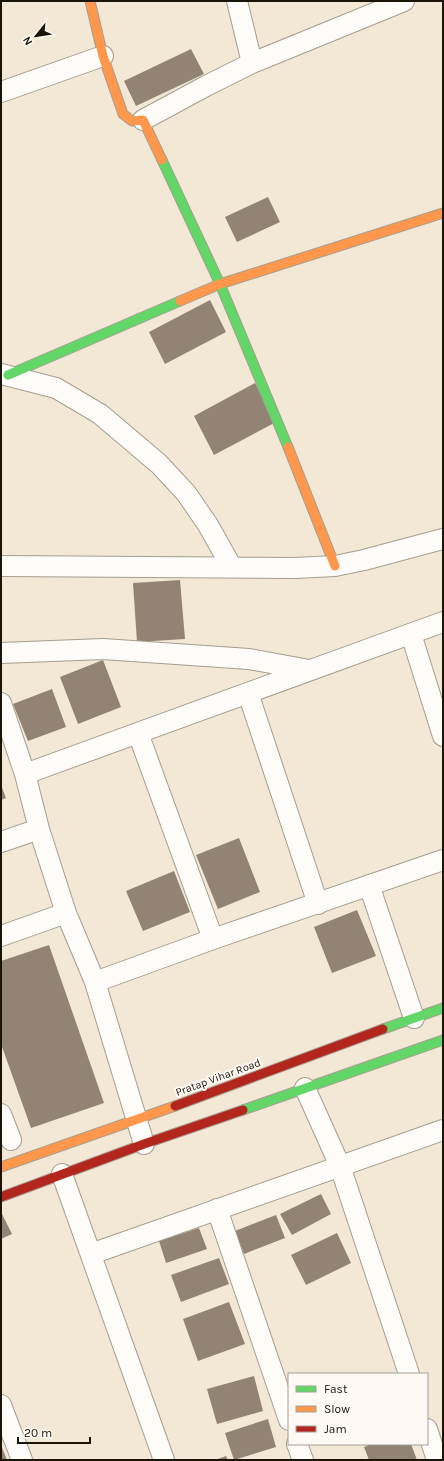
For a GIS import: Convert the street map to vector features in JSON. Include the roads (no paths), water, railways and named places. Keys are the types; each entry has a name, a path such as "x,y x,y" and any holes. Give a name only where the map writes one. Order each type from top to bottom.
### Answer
{"street":[{"path":"90,1 103,56 123,114 132,122 143,120 252,63 404,1"},
{"path":"237,1 252,63"},
{"path":"1,92 103,56"},
{"path":"143,120 220,284 270,401 335,566"},
{"path":"5,375 220,284 443,213"},
{"path":"5,375 56,388 100,414 159,464 186,493 208,525 232,566"},
{"path":"1,566 232,566 295,568 335,566 364,560 443,539"},
{"path":"25,774 443,622"},
{"path":"411,634 443,736"},
{"path":"1,653 103,649 249,659 311,670"},
{"path":"248,693 318,904"},
{"path":"1,703 25,774 39,828 66,913 95,982 144,1144"},
{"path":"138,733 213,939"},
{"path":"1,842 39,828"},
{"path":"95,982 213,939 443,860"},
{"path":"369,885 414,1018"},
{"path":"1,936 66,913"},
{"name":"Pratap Vihar Road","path":"1,1167 136,1120 443,1008"},
{"path":"1,1196 144,1144 443,1040"},
{"path":"305,1088 340,1166 409,1373"},
{"path":"1,1114 11,1140"},
{"path":"91,1254 443,1130"},
{"path":"62,1174 164,1460"},
{"path":"217,1209 288,1417"},
{"path":"1,1405 22,1460"},
{"path":"428,1432 437,1460"},
{"path":"297,1445 303,1460"}]}
